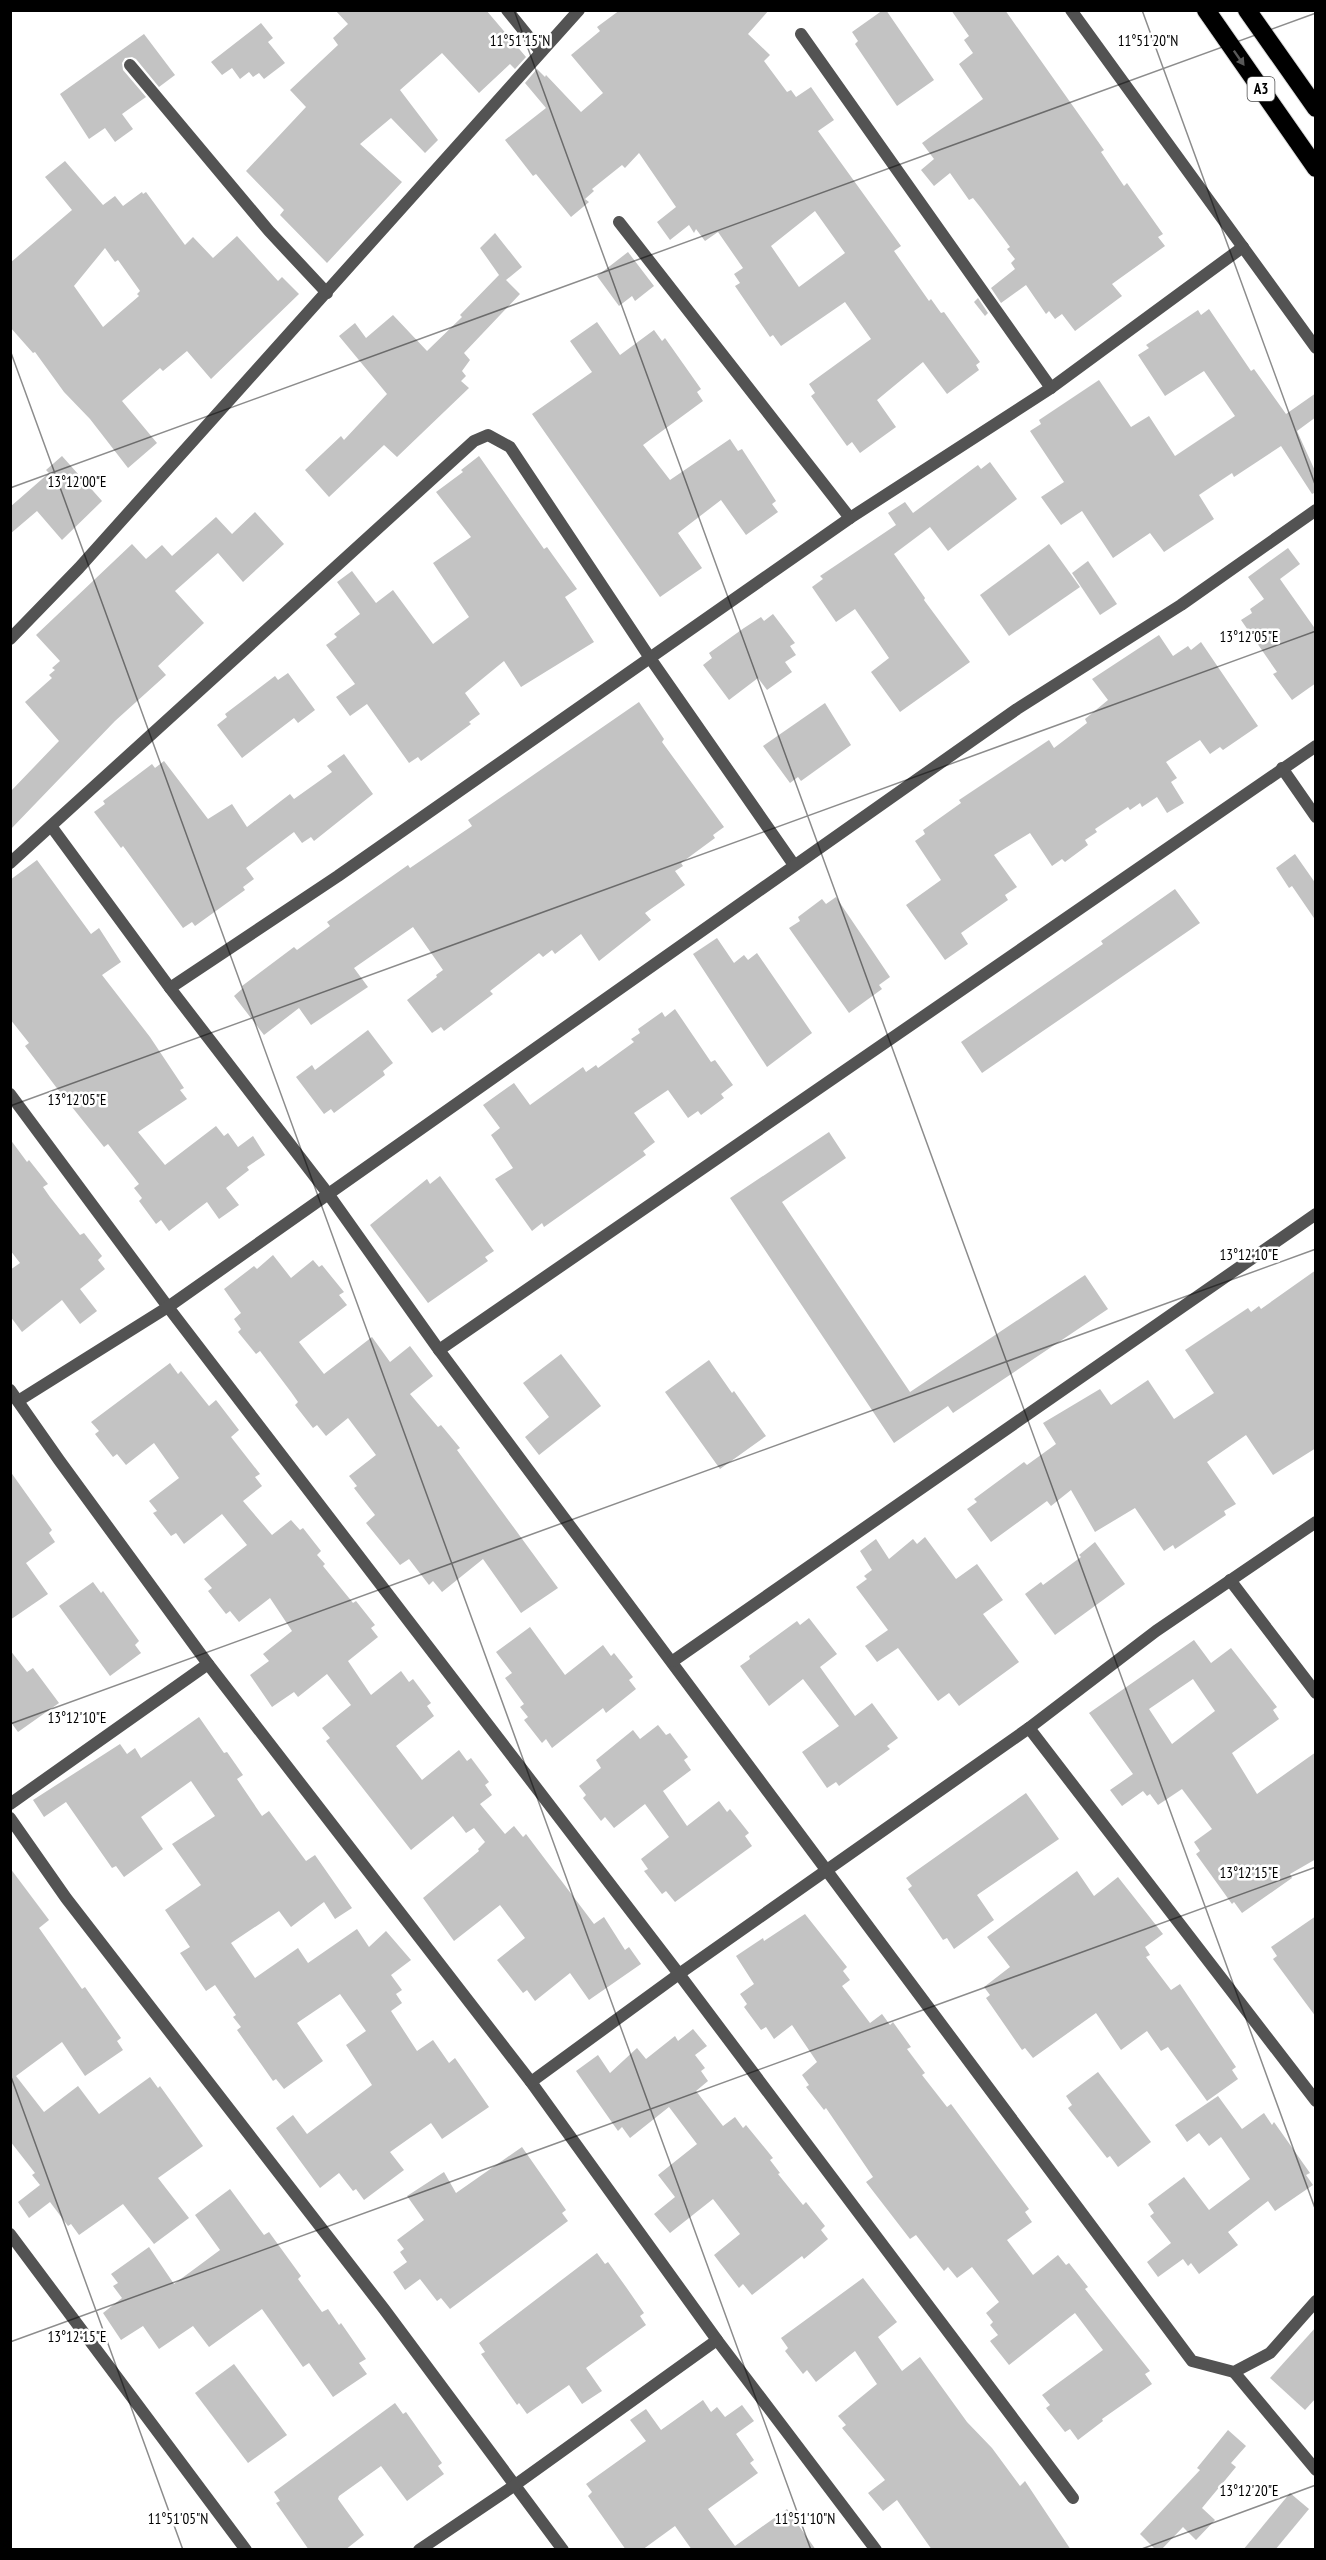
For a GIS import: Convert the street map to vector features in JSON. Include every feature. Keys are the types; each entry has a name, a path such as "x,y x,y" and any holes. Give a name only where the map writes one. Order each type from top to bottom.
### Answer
{"highway":[{"name":"A3","path":"1206,10 1316,168"},
{"name":"A3","path":"1247,10 1316,108"}],"street":[{"path":"507,10 541,52"},
{"path":"10,639 79,568 579,10"},
{"path":"1071,10 1316,348"},
{"path":"801,34 1051,388"},
{"path":"130,65 268,231 327,293"},
{"path":"619,222 850,518"},
{"path":"170,988 347,869 850,518 1051,388 1242,248"},
{"path":"10,863 474,441 488,435 510,447 650,658 794,866"},
{"path":"876,2550 717,2340 531,2082 208,1664 14,1395 168,1307 1017,709 1181,605 1316,510"},
{"path":"439,1350 1316,746"},
{"path":"1282,768 1316,817"},
{"path":"51,826 170,988 329,1195 439,1350 673,1661 826,1871 1192,2361 1234,2372 1316,2470"},
{"path":"10,1094 168,1307 680,1974 1073,2498"},
{"path":"673,1661 1316,1214"},
{"path":"531,2082 1029,1728 1156,1631 1316,1522"},
{"path":"1230,1580 1316,1693"},
{"path":"10,1804 208,1664"},
{"path":"1029,1728 1316,2101"},
{"path":"10,1818 66,1898 384,2308 563,2550"},
{"path":"10,2234 246,2550"},
{"path":"1234,2372 1270,2353 1316,2301"},
{"path":"419,2550 515,2486 717,2340"}],"building":[{"path":"335,10 486,10 526,57 515,69 510,64 479,93 442,53 400,90 438,140 425,153 391,118 360,144 402,182 327,263 280,215 284,210 246,171 306,107 290,90 338,45 333,38 348,24"},
{"path":"620,10 769,10 748,34 770,55 764,61 787,92 791,90 796,97 811,87 834,120 818,131 901,246 894,251 929,301 931,299 941,313 944,312 980,362 976,365 979,370 947,394 923,362 877,400 896,427 860,453 852,442 847,446 811,396 815,393 809,384 871,339 845,302 781,346 773,335 770,337 735,286 740,283 734,274 743,268 718,232 705,241 696,229 694,233 689,225 670,240 657,222 676,207 639,153 625,168 622,165 592,189 594,191 585,199 589,202 571,217 536,174 533,176 505,140 546,108 525,83 537,69 545,77 546,75 581,112 603,93 571,55 600,31 597,27","holes":["815,211 845,253 799,287 771,246"]},
{"path":"886,10 934,80 897,106 855,44 858,41 852,32"},
{"path":"951,10 1005,10 1104,150 1101,152 1124,186 1127,183 1163,234 1158,237 1165,246 1112,284 1122,296 1075,331 1062,314 1055,319 1049,311 1046,314 1026,285 1001,303 991,288 1015,269 1011,263 1015,259 1007,249 1010,247 973,198 969,200 950,173 934,186 921,170 934,159 922,143 983,99 959,64 973,53 964,40 969,36"},
{"path":"261,23 273,38 268,42 285,63 264,79 259,73 253,77 249,72 240,79 232,68 222,75 211,62"},
{"path":"144,34 175,75 159,87 136,59 125,58 122,63 123,70 146,97 122,114 133,129 115,142 105,128 89,139 60,94"},
{"path":"65,161 103,205 115,196 123,206 142,192 143,194 146,192 185,245 193,237 213,258 237,236 278,281 282,277 299,294 211,379 187,351 163,371 160,368 122,401 157,443 128,468 90,419 64,392 35,352 33,353 10,327 10,263 72,210 45,177","holes":["105,248 115,262 118,260 140,291 137,294 139,296 103,327 74,286"]},
{"path":"495,233 522,267 506,280 520,294 464,353 470,360 462,371 466,376 461,381 469,388 397,457 384,445 329,497 305,470 341,436 344,440 387,394 339,336 355,323 366,338 393,315 427,351 462,317 460,315 499,275 480,248"},
{"path":"628,252 654,286 635,301 632,296 619,306 597,276"},
{"path":"978,298 988,313 985,316 974,302"},
{"path":"1209,309 1251,371 1254,369 1286,414 1316,393 1316,417 1297,431 1316,473 1316,492 1312,494 1281,446 1234,477 1232,473 1199,495 1214,519 1164,552 1150,533 1113,558 1082,511 1061,525 1041,497 1064,482 1030,431 1041,424 1039,420 1099,380 1131,427 1149,416 1175,456 1235,416 1204,371 1165,396 1138,355 1149,348 1146,345 1198,310 1201,315"},
{"path":"597,322 620,355 654,330 662,341 665,338 701,389 697,392 703,401 643,445 670,480 730,439 738,451 742,449 776,501 772,504 778,512 746,535 721,500 678,533 702,568 660,597 532,414 592,372 570,341"},
{"path":"62,456 102,501 62,540 37,511 10,534 10,507 49,473 46,470"},
{"path":"479,456 544,549 547,547 577,589 565,597 594,642 521,687 504,661 465,693 480,714 469,722 471,724 421,761 418,757 409,763 367,704 350,716 336,697 355,684 326,645 337,637 334,634 360,614 337,582 352,571 376,603 393,590 433,644 469,617 433,563 471,537 436,492 463,472 461,470"},
{"path":"990,462 1017,499 948,551 930,527 894,554 925,598 924,600 970,662 900,712 871,672 889,658 855,609 836,622 812,587 823,579 820,576 896,525 888,513 905,502 913,513 978,465 981,469"},
{"path":"255,512 284,544 243,582 218,553 175,591 204,623 158,666 166,675 115,721 10,830 10,792 59,741 25,702 52,678 49,675 55,670 52,668 60,661 36,635 132,544 146,559 162,545 172,556 216,517 232,534"},
{"path":"1049,544 1080,587 1009,636 980,595"},
{"path":"1288,548 1300,564 1280,579 1316,630 1316,683 1292,700 1273,674 1277,672 1241,620 1252,613 1250,609 1264,599 1248,577"},
{"path":"1088,561 1117,604 1100,615 1072,573"},
{"path":"773,614 795,643 790,646 796,655 785,662 792,672 767,690 758,678 729,700 703,665 712,658 709,653 761,617 764,621"},
{"path":"1159,635 1173,656 1188,646 1191,650 1201,642 1258,726 1223,750 1220,747 1210,754 1200,740 1166,762 1177,778 1171,782 1184,803 1167,813 1157,797 1142,807 1140,803 1130,810 1128,807 1095,829 1097,832 1085,840 1088,845 1065,862 1062,859 1052,866 1030,833 994,855 1017,887 1005,895 1008,900 961,933 968,944 945,960 906,905 941,880 915,841 925,834 923,830 961,803 959,800 1049,740 1054,748 1087,723 1085,719 1108,700 1092,679"},
{"path":"288,673 315,710 298,723 294,718 242,758 217,725 227,717 225,714 275,676 278,680"},
{"path":"639,702 664,739 662,742 724,827 713,835 715,838 681,863 683,866 675,871 685,885 645,913 651,920 599,961 581,934 555,954 552,950 543,957 539,953 490,991 493,994 444,1031 441,1027 432,1033 407,1000 443,970 413,927 354,968 368,987 311,1025 299,1008 264,1035 234,996 243,988 242,986 294,947 297,950 330,926 327,922 408,865 410,868 472,826 468,820"},
{"path":"825,703 851,745 801,781 798,777 790,783 763,746"},
{"path":"344,754 373,794 314,841 311,837 302,843 294,832 246,868 254,879 243,887 245,890 195,926 192,922 183,928 123,846 121,848 94,812 105,804 103,801 152,764 155,768 164,761 208,819 232,804 247,827 290,794 294,799 332,772 327,766"},
{"path":"1295,854 1316,884 1316,921 1292,886 1289,888 1276,868"},
{"path":"37,860 91,934 99,928 121,962 102,975 150,1037 184,1088 180,1090 187,1099 138,1132 165,1165 216,1126 224,1136 228,1133 238,1147 253,1136 265,1155 247,1167 249,1170 226,1188 239,1205 219,1219 207,1202 169,1231 161,1220 156,1224 139,1201 142,1198 134,1188 139,1184 108,1144 104,1147 56,1087 25,1046 29,1043 10,1019 10,880"},
{"path":"1175,889 1200,923 982,1073 961,1042 1103,944 1101,941"},
{"path":"836,897 890,977 879,985 882,989 849,1013 789,928 800,921 798,917 822,899 826,904"},
{"path":"717,938 734,963 744,955 748,960 757,953 812,1033 767,1067 693,954"},
{"path":"675,1009 711,1062 715,1060 733,1085 721,1094 724,1098 701,1115 698,1111 688,1118 668,1090 634,1113 655,1142 643,1151 646,1155 544,1227 542,1223 532,1231 495,1179 513,1168 491,1135 500,1128 483,1105 514,1083 530,1105 583,1067 586,1072 596,1065 598,1068 634,1042 631,1039 640,1033 638,1029 662,1012 665,1017"},
{"path":"368,1030 393,1063 383,1071 385,1075 334,1113 331,1109 324,1114 296,1077 312,1065 315,1070"},
{"path":"829,1132 846,1158 782,1202 910,1392 1085,1275 1108,1309 953,1413 948,1406 894,1443 730,1198"},
{"path":"10,1139 27,1162 29,1160 48,1184 43,1187 50,1197 80,1235 84,1233 102,1256 98,1260 105,1269 80,1289 97,1311 80,1324 62,1300 22,1332 10,1316 10,1270 20,1263 10,1250"},
{"path":"440,1176 494,1251 485,1257 488,1261 428,1303 370,1225 427,1179 430,1184"},
{"path":"273,1255 291,1278 313,1260 319,1267 322,1265 344,1292 339,1295 347,1305 299,1342 324,1374 372,1337 390,1362 410,1346 433,1376 410,1394 438,1427 441,1425 460,1448 457,1450 558,1588 521,1613 483,1559 442,1592 433,1581 429,1585 409,1559 400,1565 366,1523 375,1515 354,1488 357,1486 349,1476 376,1455 348,1418 326,1436 317,1425 313,1428 295,1405 298,1402 260,1351 256,1354 238,1332 241,1329 234,1319 241,1313 224,1289 254,1266 257,1269"},
{"path":"1316,1270 1316,1448 1273,1475 1246,1435 1207,1462 1236,1504 1224,1511 1226,1515 1175,1549 1173,1545 1164,1551 1135,1508 1095,1532 1071,1490 1051,1506 1047,1501 991,1542 967,1509 977,1502 974,1499 1024,1462 1027,1465 1056,1444 1043,1423 1100,1389 1111,1405 1148,1380 1174,1419 1214,1393 1185,1350 1248,1308 1251,1312 1259,1306 1261,1309"},
{"path":"561,1354 601,1406 539,1455 525,1437 549,1417 523,1383"},
{"path":"709,1360 766,1436 720,1469 665,1392"},
{"path":"170,1363 178,1374 181,1371 209,1406 216,1400 239,1430 231,1437 260,1474 255,1477 262,1486 243,1501 272,1535 291,1520 300,1530 303,1528 321,1551 317,1555 325,1564 323,1566 353,1603 356,1601 375,1625 371,1628 378,1637 348,1661 371,1695 401,1671 409,1682 413,1679 431,1703 427,1706 434,1716 396,1746 422,1780 459,1750 467,1761 471,1758 489,1782 485,1785 492,1795 480,1804 505,1834 514,1826 523,1837 526,1834 594,1924 604,1917 625,1950 629,1947 641,1964 589,2000 570,1973 535,2001 527,1990 523,1993 497,1960 525,1938 500,1905 454,1941 423,1898 479,1851 478,1849 485,1842 474,1828 466,1833 453,1816 411,1850 326,1741 330,1738 322,1728 351,1705 327,1674 298,1697 294,1692 272,1707 250,1675 269,1661 263,1654 292,1631 270,1598 239,1622 230,1611 226,1614 208,1591 212,1588 204,1579 247,1545 222,1514 184,1544 176,1533 171,1536 153,1513 157,1511 149,1501 179,1478 154,1443 126,1465 117,1454 113,1457 95,1434 99,1431 91,1422"},
{"path":"10,1471 52,1530 49,1533 55,1542 26,1563 48,1594 10,1620"},
{"path":"925,1537 956,1579 977,1564 1003,1600 983,1614 1019,1662 959,1706 949,1693 938,1701 898,1648 877,1662 865,1646 888,1630 856,1587 867,1579 864,1576 872,1570 860,1551 876,1539 889,1559 913,1539 917,1544"},
{"path":"1095,1542 1125,1584 1055,1635 1025,1594 1041,1582 1043,1585 1081,1557 1079,1555"},
{"path":"93,1582 101,1593 103,1591 139,1641 135,1645 141,1653 110,1676 59,1606"},
{"path":"809,1618 837,1654 820,1667 855,1716 872,1703 898,1738 887,1746 890,1749 839,1786 836,1782 827,1788 802,1752 839,1726 803,1679 769,1706 740,1666 750,1659 749,1656 797,1621 800,1625"},
{"path":"530,1627 565,1675 603,1645 611,1656 614,1653 633,1677 629,1680 636,1689 606,1713 603,1708 552,1748 546,1739 542,1743 524,1720 528,1717 520,1707 524,1704 505,1678 512,1673 496,1652"},
{"path":"1194,1640 1211,1663 1231,1648 1277,1707 1273,1710 1279,1719 1232,1753 1257,1794 1316,1752 1316,1859 1290,1874 1292,1878 1242,1913 1234,1902 1232,1904 1196,1854 1200,1851 1194,1842 1212,1829 1182,1789 1158,1805 1150,1794 1147,1796 1143,1791 1122,1806 1110,1790 1133,1774 1089,1713","holes":["1193,1679 1215,1711 1172,1744 1149,1709"]},
{"path":"10,1650 27,1672 33,1668 59,1703 18,1732 10,1721"},
{"path":"199,1717 224,1753 227,1752 243,1775 237,1779 262,1816 269,1811 306,1861 315,1855 352,1908 335,1919 324,1902 291,1927 279,1911 231,1943 255,1978 298,1948 308,1963 357,1929 369,1947 386,1931 411,1960 391,1975 402,1990 396,1994 402,2003 391,2011 417,2051 433,2040 449,2063 455,2058 489,2107 442,2139 431,2123 390,2152 404,2170 364,2200 356,2189 353,2191 339,2173 320,2188 276,2128 293,2115 307,2134 372,2085 346,2045 366,2031 340,1994 297,2023 323,2061 284,2089 276,2079 273,2081 237,2030 241,2027 233,2017 236,2015 215,1985 206,1991 180,1953 190,1947 165,1910 201,1885 172,1844 215,1816 191,1781 141,1817 163,1849 124,1877 116,1866 112,1868 66,1802 44,1817 33,1800 120,1744 127,1754 135,1748 141,1758"},
{"path":"658,1725 666,1735 670,1733 688,1757 684,1760 691,1770 663,1791 687,1826 719,1801 727,1812 730,1809 749,1833 745,1836 752,1846 675,1902 666,1891 662,1894 644,1871 648,1869 641,1859 669,1837 645,1804 614,1828 605,1817 601,1821 583,1798 586,1795 579,1786 601,1768 596,1760 633,1730 640,1739"},
{"path":"1026,1793 1059,1839 977,1895 994,1920 954,1949 947,1938 943,1940 908,1889 912,1886 906,1878"},
{"path":"10,1868 49,1920 39,1928 82,1989 85,1987 121,2038 117,2041 123,2050 85,2076 62,2042 16,2076 44,2112 78,2086 99,2114 150,2077 158,2088 160,2086 203,2146 158,2178 189,2218 154,2244 123,2204 79,2235 71,2224 68,2226 50,2202 29,2218 18,2202 40,2185 32,2175 35,2173 10,2141"},
{"path":"1077,1871 1094,1896 1118,1877 1163,1934 1145,1947 1150,1955 1146,1957 1171,1990 1180,1984 1236,2067 1232,2070 1238,2079 1207,2101 1168,2047 1161,2051 1147,2031 1121,2050 1096,2013 1033,2058 1025,2048 1022,2050 986,1998 990,1995 984,1987 1010,1967 987,1937"},
{"path":"805,1914 847,1967 843,1971 850,1980 842,1986 870,2023 882,2014 890,2025 893,2022 911,2047 907,2049 925,2073 922,2075 947,2107 951,2104 1029,2209 1025,2212 1032,2222 1007,2240 1033,2275 1058,2255 1066,2265 1069,2263 1088,2287 1085,2289 1150,2371 1145,2374 1152,2384 1102,2419 1103,2421 1078,2440 1070,2429 1065,2432 1046,2408 1050,2405 1042,2395 1103,2350 1075,2313 1009,2365 990,2341 998,2335 990,2325 993,2322 986,2313 999,2302 972,2267 957,2278 948,2267 944,2271 916,2235 910,2239 866,2182 873,2177 826,2108 824,2110 806,2087 809,2085 802,2075 817,2062 792,2025 774,2039 766,2027 761,2030 744,2007 747,2004 740,1994 754,1984 736,1956"},
{"path":"1316,1916 1316,2017 1273,1959 1277,1956 1271,1947"},
{"path":"693,2029 707,2046 695,2055 705,2068 701,2071 708,2081 696,2091 723,2126 735,2117 743,2128 746,2125 773,2158 770,2160 780,2173 778,2174 803,2205 806,2202 825,2226 821,2230 828,2239 804,2259 802,2256 752,2295 743,2284 739,2288 714,2255 740,2234 713,2199 670,2233 654,2214 675,2197 658,2175 697,2144 669,2107 630,2138 622,2127 618,2131 576,2071 598,2055 610,2073 637,2048 646,2059 675,2036 678,2041"},
{"path":"1098,2072 1151,2142 1118,2167 1110,2156 1107,2158 1068,2108 1072,2105 1066,2096"},
{"path":"1218,2096 1242,2129 1264,2113 1272,2125 1274,2122 1310,2173 1306,2175 1313,2185 1275,2211 1268,2201 1228,2232 1238,2245 1199,2274 1191,2263 1188,2266 1183,2259 1158,2277 1147,2262 1171,2243 1150,2216 1154,2213 1148,2204 1184,2177 1209,2210 1250,2179 1221,2137 1209,2146 1199,2133 1187,2142 1175,2125"},
{"path":"522,2147 566,2210 562,2213 568,2221 450,2309 441,2298 437,2301 420,2279 405,2290 393,2272 407,2262 400,2252 404,2249 397,2240 424,2220 407,2196 444,2172 456,2193"},
{"path":"230,2189 264,2235 269,2232 301,2276 298,2279 322,2312 328,2309 339,2325 341,2323 366,2359 359,2363 367,2374 333,2397 309,2363 303,2367 262,2309 209,2347 193,2326 159,2349 143,2326 121,2340 103,2313 122,2298 113,2286 118,2283 111,2274 149,2247 174,2284 220,2250 195,2215"},
{"path":"597,2253 605,2264 608,2262 644,2313 640,2316 646,2325 586,2368 602,2391 582,2404 569,2385 527,2414 519,2403 517,2405 481,2354 485,2352 479,2343"},
{"path":"863,2278 897,2322 878,2337 902,2371 920,2357 967,2422 992,2448 1020,2486 1025,2481 1071,2550 932,2550 897,2500 883,2511 868,2493 885,2480 842,2428 846,2425 838,2416 877,2384 855,2351 816,2382 807,2370 803,2374 785,2351 788,2348 781,2338"},
{"path":"1316,2327 1316,2398 1305,2410 1270,2378"},
{"path":"234,2364 287,2435 248,2463 195,2393"},
{"path":"703,2400 711,2412 717,2407 725,2417 742,2405 754,2421 736,2434 754,2460 750,2463 758,2473 708,2509 735,2546 787,2509 816,2550 692,2550 675,2526 642,2550 626,2550 588,2496 592,2492 586,2484 646,2441 630,2420 646,2409 661,2430"},
{"path":"395,2403 403,2414 406,2412 442,2463 438,2466 444,2474 407,2501 381,2466 338,2499 364,2535 345,2550 309,2550 276,2503 280,2501 274,2492"},
{"path":"1228,2430 1246,2446 1231,2463 1236,2467 1202,2508 1215,2520 1196,2540 1183,2527 1161,2550 1156,2550 1140,2534 1200,2470 1197,2468"},
{"path":"1290,2493 1309,2509 1275,2550 1243,2550"}]}
